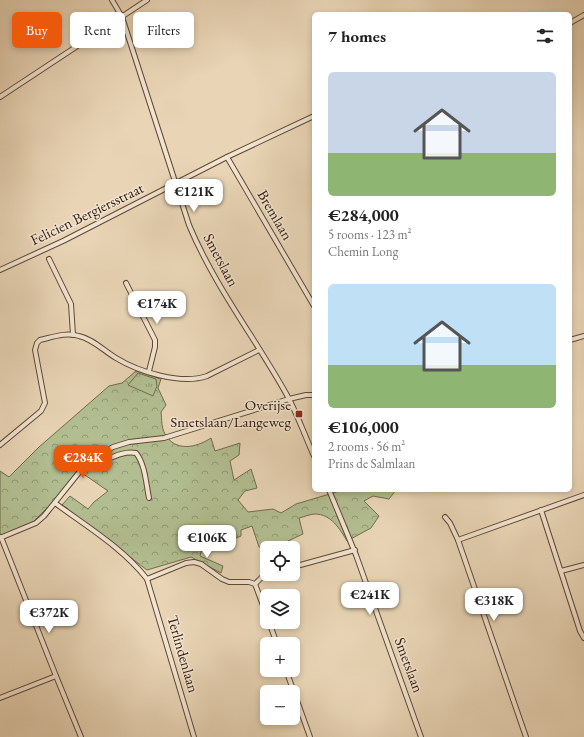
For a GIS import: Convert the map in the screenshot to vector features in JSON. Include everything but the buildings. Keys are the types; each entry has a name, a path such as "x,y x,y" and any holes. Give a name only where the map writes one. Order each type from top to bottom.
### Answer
{"street":[{"name":"Smetslaan","path":"112,0 119,12"},
{"path":"125,15 147,0"},
{"path":"572,22 584,15"},
{"name":"Smetslaan","path":"125,26 190,225 200,250 227,299 289,399 312,451"},
{"path":"0,97 75,48"},
{"name":"Felicien Bergiersstraat","path":"0,270 63,240 227,157 312,117"},
{"name":"Bremlaan","path":"227,157 312,303"},
{"path":"48,259 71,304 73,335"},
{"path":"126,283 155,340 155,347 149,372"},
{"path":"0,445 41,411 45,403 46,399 35,350 37,343 40,340 67,334 73,335 87,339 116,358 149,372 176,379 188,380 199,379 259,350"},
{"path":"572,339 584,336"},
{"path":"81,737 1,538 36,523 55,503 89,461 119,445 130,442 157,440 289,399 312,395"},
{"path":"85,466 91,466 115,455 136,453 142,464 149,498"},
{"name":"Smetslaan","path":"330,492 355,550 422,737"},
{"path":"458,540 584,495"},
{"path":"55,503 121,552 147,579 186,563 194,562 201,564 222,580 229,582 249,582 255,584"},
{"path":"541,510 580,631 584,638"},
{"path":"445,517 450,522 458,540 526,737"},
{"path":"300,565 355,550"},
{"path":"561,571 584,565"},
{"name":"Terlindenlaan","path":"147,579 194,737"},
{"path":"255,584 260,579"},
{"path":"255,584 260,597"},
{"path":"0,698 56,676"},
{"path":"289,677 310,737"}],"green space":[{"path":"136,371 161,379 158,388 166,405 161,412 162,426 169,440 174,444 180,446 192,446 211,438 215,451 240,443 239,455 230,461 234,480 251,469 257,488 245,491 238,500 248,512 273,509 281,513 296,504 336,492 394,492 389,499 373,496 364,501 379,516 371,528 347,541 338,527 330,519 315,514 299,518 303,534 288,541 260,541 260,547 252,526 241,530 241,536 236,538 233,528 218,532 202,549 200,556 223,566 221,573 191,557 147,570 62,505 70,496 88,509 108,491 82,473 33,522 0,536 0,471 9,477 39,447 109,386 122,383"},
{"path":"138,373 156,379 157,386 153,396 128,385"}],"place":[{"name":"Overijse Smetslaan/Langeweg","path":"299,414"}]}
